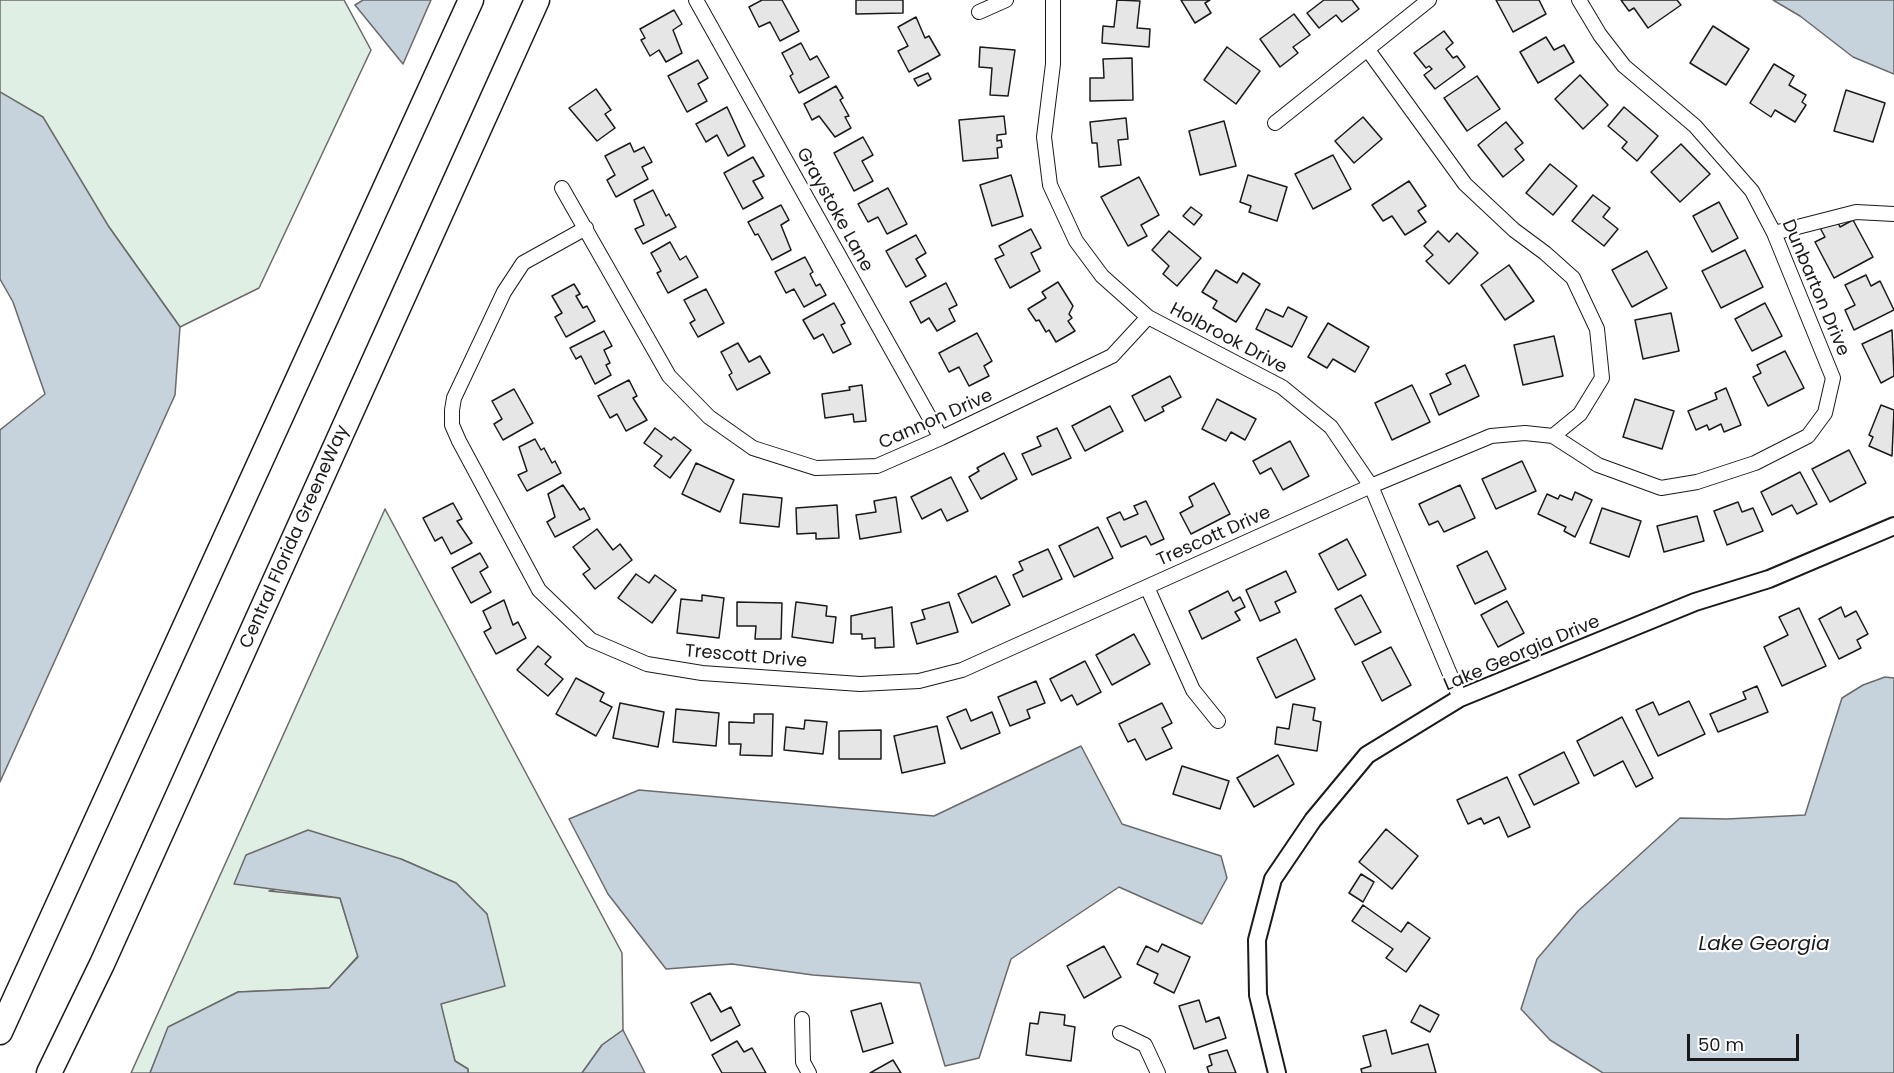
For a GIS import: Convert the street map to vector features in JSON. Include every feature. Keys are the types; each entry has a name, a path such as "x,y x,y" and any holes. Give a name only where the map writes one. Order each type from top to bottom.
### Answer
{"highway":[{"path":"0,1032 45,929 471,0"},
{"name":"Central Florida GreeneWay","path":"50,1073 102,963 537,0"},
{"path":"0,993 45,929"},
{"path":"57,1073 102,963"}],"street":[{"name":"Graystoke Lane","path":"696,0 941,438"},
{"path":"979,12 1006,0"},
{"name":"Holbrook Drive","path":"1053,0 1053,64 1044,137 1050,185 1076,241 1102,276 1148,317 1282,387 1330,427 1371,486 1460,698"},
{"path":"1275,123 1430,0"},
{"name":"Dunbarton Drive","path":"1371,486 1491,436 1525,433 1553,436 1598,465 1661,488 1697,482 1755,463 1808,436 1825,413 1833,378 1774,233 1752,191 1695,126 1624,66 1600,35 1580,0"},
{"path":"1368,50 1465,184 1514,230 1573,278 1597,329 1602,378 1580,414 1553,436"},
{"name":"Cannon Drive","path":"562,188 669,376 709,417 753,448 816,468 877,466 941,438 1112,356 1148,317"},
{"path":"1774,233 1856,212 1894,214"},
{"name":"Trescott Drive","path":"586,228 523,263 499,303 454,398 452,425 538,590 591,640 647,664 702,673 860,684 919,681 962,670 1371,486"},
{"name":"Lake Georgia Drive","path":"1277,1073 1258,995 1257,940 1273,879 1312,820 1367,756 1460,698 1695,602 1769,579 1894,526"},
{"path":"1147,587 1193,690 1218,721"},
{"path":"802,1019 803,1062 809,1073"},
{"path":"1120,1033 1145,1045 1158,1073"}],"green space":[{"path":"0,0 344,0 371,50 259,288 180,327 109,227 0,97"},
{"path":"385,509 622,953 623,1030 602,1045 582,1073 468,1073 468,1069 455,1061 440,1004 487,914 456,883 401,859 269,891 340,898 358,956 329,988 238,992 169,1027 150,1073 131,1073"}],"water":[{"path":"363,0 431,0 403,64 355,5"},
{"path":"1773,0 1894,0 1894,74 1853,57 1800,16"},
{"path":"0,92 43,117 109,227 180,327 175,395 0,782 0,430 45,394 13,302 0,279"},
{"name":"Lake Georgia","path":"1885,677 1894,678 1894,1073 1603,1073 1550,1040 1521,1009 1537,959 1578,911 1680,818 1727,819 1805,815 1842,698 1863,685"},
{"path":"1081,746 1122,824 1221,856 1227,878 1202,924 1119,887 1011,959 979,1058 945,1066 920,983 813,975 732,964 666,969 608,894 569,819 639,790 934,816"},
{"path":"308,830 401,859 456,883 487,914 505,986 441,1004 455,1061 468,1069 468,1073 150,1073 168,1027 238,992 329,988 358,957 340,898 234,884 246,855"},
{"path":"623,1030 645,1073 582,1073 602,1045"}],"building":[{"path":"762,0 782,0 799,31 780,41 770,22 759,27 749,7"},
{"path":"856,0 903,0 903,13 856,14"},
{"path":"1117,0 1140,1 1137,28 1150,29 1149,47 1102,43 1103,26 1114,27"},
{"path":"1181,0 1210,0 1205,3 1211,13 1195,23"},
{"path":"1324,0 1352,0 1359,9 1342,22 1336,15 1319,28 1307,13"},
{"path":"1496,0 1539,0 1546,14 1513,32"},
{"path":"1621,0 1677,0 1681,5 1648,28 1634,8 1629,11"},
{"path":"674,10 682,24 673,30 682,53 666,62 659,50 650,56 641,40 645,38 640,29"},
{"path":"1294,14 1310,35 1293,47 1298,53 1280,67 1260,39"},
{"path":"916,17 925,38 929,36 940,55 909,72 898,51 908,46 898,27"},
{"path":"1713,26 1749,49 1726,85 1690,63"},
{"path":"1444,31 1453,43 1446,49 1453,58 1457,56 1465,67 1435,89 1424,75 1432,69 1429,66 1426,68 1414,53"},
{"path":"1546,37 1554,50 1564,45 1574,62 1538,83 1520,52"},
{"path":"801,43 810,60 817,56 829,77 799,93 790,76 793,74 782,53"},
{"path":"980,47 1015,50 1008,96 990,95 992,68 979,67"},
{"path":"1227,47 1260,71 1236,104 1204,80"},
{"path":"1132,58 1133,100 1090,101 1090,78 1104,78 1103,59"},
{"path":"698,60 708,78 698,84 707,101 687,112 668,76"},
{"path":"1774,64 1794,76 1789,85 1806,95 1802,102 1806,105 1795,122 1775,110 1771,117 1750,103"},
{"path":"928,73 931,79 918,86 914,79"},
{"path":"1580,75 1608,105 1583,129 1555,99"},
{"path":"1477,76 1500,109 1467,131 1444,98"},
{"path":"836,86 843,98 840,100 849,116 845,117 851,128 835,137 819,116 812,120 804,104"},
{"path":"596,89 611,110 605,114 615,128 597,141 569,108"},
{"path":"1846,90 1885,103 1873,142 1834,131"},
{"path":"727,107 745,146 728,156 717,135 706,142 696,124"},
{"path":"1624,107 1658,136 1637,161 1622,148 1627,142 1608,126"},
{"path":"1004,116 1006,134 997,135 997,141 1001,140 1002,147 997,148 998,158 963,161 959,120"},
{"path":"1363,117 1382,139 1354,163 1335,141"},
{"path":"1126,118 1128,139 1118,140 1121,165 1099,167 1097,143 1092,143 1090,122"},
{"path":"1224,121 1236,166 1200,175 1189,131"},
{"path":"1506,122 1523,143 1515,149 1524,160 1503,177 1478,145"},
{"path":"863,137 873,155 862,161 873,181 854,191 834,153"},
{"path":"630,143 634,152 644,147 652,162 642,167 648,179 616,197 607,180 615,175 605,156"},
{"path":"1681,144 1710,174 1680,202 1651,172"},
{"path":"1333,155 1351,189 1313,209 1295,174"},
{"path":"753,157 764,176 753,181 763,198 743,209 724,173"},
{"path":"1550,164 1577,186 1553,215 1526,193"},
{"path":"1011,175 1023,216 992,226 980,185"},
{"path":"1248,175 1287,187 1277,221 1249,212 1251,206 1240,202"},
{"path":"1139,177 1159,215 1141,225 1147,236 1128,246 1101,197"},
{"path":"1409,181 1426,206 1418,211 1426,222 1405,235 1392,216 1383,221 1372,205"},
{"path":"888,188 907,224 887,234 878,217 868,222 858,204"},
{"path":"653,190 666,216 669,214 676,227 643,244 635,229 644,225 634,200"},
{"path":"1593,195 1610,208 1603,217 1618,229 1604,246 1572,221"},
{"path":"1719,202 1738,238 1712,252 1693,216"},
{"path":"781,205 789,220 781,225 791,250 772,260 758,234 755,235 748,222"},
{"path":"1191,207 1202,215 1194,225 1183,216"},
{"path":"1836,218 1840,227 1853,220 1873,257 1834,278 1815,242 1825,237 1819,226"},
{"path":"1031,229 1041,248 1031,253 1040,271 1010,288 995,259 1004,255 999,246"},
{"path":"1169,231 1201,258 1177,286 1163,274 1169,266 1152,250"},
{"path":"1438,231 1449,242 1457,233 1478,253 1449,284 1426,261 1433,255 1424,246"},
{"path":"916,235 926,253 916,259 926,276 906,287 886,251"},
{"path":"670,242 680,260 686,256 698,277 668,293 657,273 661,271 651,253"},
{"path":"1745,250 1763,287 1721,308 1702,271"},
{"path":"1647,251 1667,288 1632,307 1612,270"},
{"path":"805,257 813,272 810,274 816,286 820,284 826,295 804,307 794,289 786,293 775,272"},
{"path":"1509,265 1534,301 1505,320 1481,285"},
{"path":"1216,270 1237,283 1243,273 1260,284 1236,322 1213,308 1217,301 1202,292"},
{"path":"1866,275 1871,286 1880,281 1894,310 1854,330 1845,310 1855,305 1845,285"},
{"path":"1058,282 1073,306 1069,314 1072,318 1068,321 1075,331 1056,342 1049,330 1046,332 1039,320 1036,321 1028,309 1046,298 1042,292"},
{"path":"946,283 957,305 949,309 955,321 937,331 929,318 921,323 910,302"},
{"path":"574,284 580,294 576,296 583,308 587,306 595,321 566,337 555,317 562,313 552,296"},
{"path":"706,289 724,323 698,337 690,323 695,320 684,300"},
{"path":"834,303 845,323 841,325 851,344 833,353 823,334 814,339 803,320"},
{"path":"1765,303 1782,336 1752,351 1735,319"},
{"path":"1288,307 1307,317 1292,347 1256,329 1266,309 1283,317"},
{"path":"1671,313 1679,351 1643,359 1635,320"},
{"path":"1328,323 1369,347 1355,372 1333,359 1327,368 1308,357"},
{"path":"1892,330 1894,376 1881,383 1862,344"},
{"path":"604,331 612,346 604,350 610,363 606,365 611,375 595,384 581,356 576,359 570,348"},
{"path":"977,333 992,361 984,366 989,376 969,386 959,367 949,372 939,353"},
{"path":"1554,336 1563,376 1523,385 1514,345"},
{"path":"738,343 749,362 760,356 770,373 737,390 729,375 732,373 721,352"},
{"path":"1785,351 1804,388 1768,406 1753,377 1761,373 1757,365"},
{"path":"1465,365 1479,396 1439,415 1430,394 1451,384 1446,374"},
{"path":"1170,376 1181,397 1162,407 1164,411 1145,421 1132,396"},
{"path":"629,380 637,396 633,398 647,420 626,431 617,414 610,418 598,396"},
{"path":"862,385 866,421 854,422 853,414 825,418 822,394 850,390 849,387"},
{"path":"1412,385 1430,422 1392,440 1375,403"},
{"path":"1726,388 1741,425 1724,432 1721,424 1709,430 1707,425 1696,430 1688,411 1717,399 1715,393"},
{"path":"514,389 533,423 503,440 494,424 502,419 492,401"},
{"path":"1217,399 1256,419 1245,440 1231,432 1226,441 1202,429"},
{"path":"1635,399 1674,411 1662,449 1623,437"},
{"path":"1881,405 1894,410 1892,456 1869,446 1873,437 1869,435"},
{"path":"1110,406 1123,431 1085,451 1072,426"},
{"path":"655,428 671,440 674,437 691,450 670,478 654,466 662,456 644,443"},
{"path":"1057,428 1071,458 1032,475 1022,454 1041,446 1037,437"},
{"path":"535,439 541,450 544,448 552,463 555,461 561,473 527,491 518,475 527,471 519,447"},
{"path":"1290,441 1309,476 1283,490 1271,468 1260,474 1253,461"},
{"path":"1849,450 1866,483 1830,502 1812,469"},
{"path":"1004,453 1017,479 981,499 969,477 979,471 977,468"},
{"path":"1522,461 1536,491 1496,509 1482,479"},
{"path":"696,463 734,480 720,512 682,494"},
{"path":"1800,472 1817,504 1797,514 1792,505 1772,515 1761,492"},
{"path":"951,477 968,511 947,521 941,509 922,519 911,497"},
{"path":"1214,483 1230,514 1191,534 1180,513 1193,506 1189,497"},
{"path":"563,485 580,510 584,508 590,519 555,537 547,522 555,517 548,494"},
{"path":"1460,485 1475,518 1444,532 1438,521 1429,525 1419,504"},
{"path":"1575,492 1592,500 1575,537 1564,531 1566,527 1538,514 1547,494 1558,499 1560,495 1572,500"},
{"path":"743,494 782,498 779,527 740,523"},
{"path":"896,497 901,532 860,539 856,515 876,512 874,501"},
{"path":"1146,501 1164,539 1151,545 1146,536 1121,547 1107,518 1120,512 1124,520 1138,514 1134,506"},
{"path":"1738,502 1742,512 1753,508 1763,531 1727,545 1714,511"},
{"path":"453,503 462,519 457,521 472,543 451,554 442,537 435,541 423,518"},
{"path":"837,505 839,538 816,539 816,533 797,534 796,508"},
{"path":"1602,508 1641,521 1629,557 1590,543"},
{"path":"1697,516 1704,541 1664,552 1657,526"},
{"path":"1098,527 1113,558 1074,577 1059,546"},
{"path":"597,529 613,550 620,544 632,560 595,589 583,574 590,569 573,547"},
{"path":"1347,539 1366,575 1338,590 1319,554"},
{"path":"1048,549 1062,579 1023,597 1013,575 1023,570 1019,562"},
{"path":"1487,551 1506,589 1475,604 1457,566"},
{"path":"480,553 488,567 480,572 491,592 471,603 452,568"},
{"path":"1286,571 1296,592 1275,602 1280,612 1260,621 1246,590"},
{"path":"636,574 649,583 655,575 676,590 652,623 618,598"},
{"path":"996,576 1010,605 972,623 958,594"},
{"path":"1228,591 1233,601 1240,597 1245,607 1235,612 1240,620 1202,639 1189,611"},
{"path":"702,595 724,598 719,638 677,633 681,599 702,601"},
{"path":"1361,595 1381,632 1355,645 1335,609"},
{"path":"504,600 513,625 518,622 526,638 496,654 484,632 491,628 483,611"},
{"path":"1507,601 1524,633 1498,647 1481,615"},
{"path":"737,602 782,603 781,639 755,639 756,626 737,626"},
{"path":"796,602 827,606 826,616 836,617 833,643 792,637"},
{"path":"949,602 958,632 917,644 911,623 925,619 922,610"},
{"path":"892,607 894,647 875,648 875,638 862,639 862,634 851,634 851,616"},
{"path":"1841,607 1845,617 1856,611 1868,634 1857,640 1861,648 1839,659 1819,619"},
{"path":"1799,608 1826,666 1782,686 1764,647 1788,635 1779,617"},
{"path":"1134,634 1150,664 1112,685 1096,655"},
{"path":"1296,639 1315,679 1276,698 1257,658"},
{"path":"538,646 551,657 545,664 563,679 548,696 517,670"},
{"path":"1391,647 1411,685 1382,701 1362,662"},
{"path":"1085,661 1101,692 1077,705 1072,695 1061,701 1050,679"},
{"path":"576,678 604,693 600,701 612,707 596,736 556,714"},
{"path":"1036,681 1045,703 1027,710 1030,718 1010,726 998,697"},
{"path":"1757,686 1768,712 1718,732 1710,714 1746,699 1743,692"},
{"path":"1689,701 1705,734 1658,756 1636,710 1653,702 1659,715"},
{"path":"620,703 664,712 658,747 613,738"},
{"path":"1162,703 1172,723 1162,728 1172,748 1146,760 1135,739 1128,742 1119,724"},
{"path":"1293,704 1315,708 1313,720 1321,722 1317,751 1275,744 1277,727 1289,729"},
{"path":"676,709 719,713 716,746 673,742"},
{"path":"966,709 971,721 992,712 1000,733 961,749 947,717"},
{"path":"754,714 773,714 772,756 740,755 741,744 729,744 729,722 754,723"},
{"path":"1622,717 1653,778 1636,787 1623,761 1594,776 1577,741"},
{"path":"805,720 827,722 823,754 784,750 786,727 804,729"},
{"path":"937,726 945,763 902,773 894,736"},
{"path":"881,730 881,759 839,759 839,731"},
{"path":"1564,752 1579,783 1534,805 1519,775"},
{"path":"1278,755 1294,784 1254,807 1237,778"},
{"path":"1182,766 1229,781 1220,809 1173,794"},
{"path":"1507,777 1530,827 1508,837 1499,817 1484,824 1481,818 1468,824 1457,800"},
{"path":"1386,829 1418,856 1392,889 1359,862"},
{"path":"1361,874 1374,882 1363,902 1349,893"},
{"path":"1363,905 1401,932 1408,922 1430,938 1406,972 1386,958 1393,949 1352,921"},
{"path":"1162,944 1190,957 1174,993 1154,983 1158,974 1137,964 1146,946 1158,952"},
{"path":"1104,946 1121,977 1084,998 1067,966"},
{"path":"710,993 721,1012 731,1007 740,1025 711,1041 691,1003"},
{"path":"1199,1000 1206,1022 1219,1017 1226,1038 1194,1049 1179,1006"},
{"path":"881,1003 893,1043 863,1052 851,1011"},
{"path":"1420,1005 1439,1015 1430,1032 1411,1022"},
{"path":"1040,1012 1065,1015 1064,1025 1075,1027 1071,1061 1026,1055 1030,1023 1038,1024"},
{"path":"1386,1030 1392,1054 1428,1044 1436,1073 1362,1073 1361,1069 1371,1066 1363,1036"},
{"path":"737,1041 744,1052 752,1048 766,1073 722,1073 712,1055"},
{"path":"1227,1050 1236,1073 1209,1073 1207,1067 1212,1065 1209,1055"},
{"path":"893,1060 901,1073 870,1073"}]}
